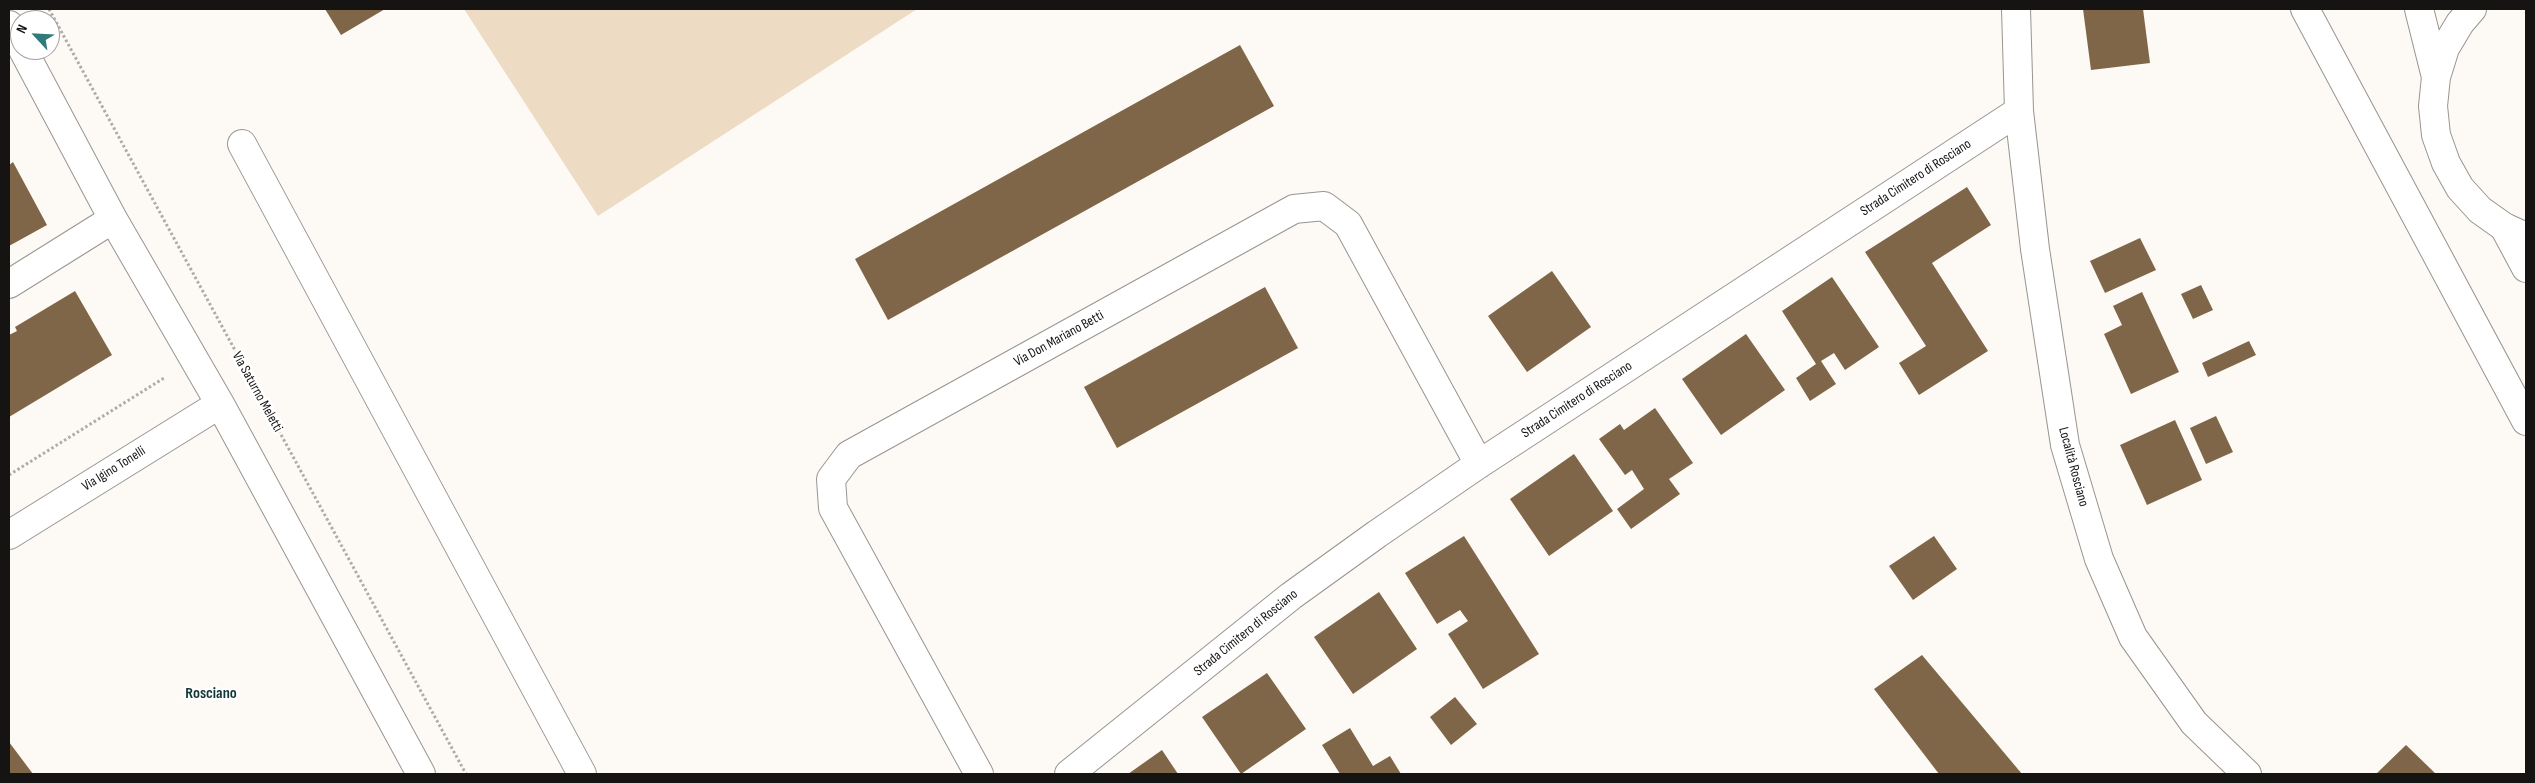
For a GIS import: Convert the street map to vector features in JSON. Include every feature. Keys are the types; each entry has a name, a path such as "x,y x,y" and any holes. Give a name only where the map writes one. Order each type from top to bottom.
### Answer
{"street":[{"path":"2016,9 2019,111"},
{"path":"2304,9 2526,421"},
{"path":"2419,9 2436,76"},
{"path":"2472,9 2460,23 2445,48 2436,76 2433,106 2436,135 2446,163 2460,188 2480,210 2515,232 2526,268"},
{"path":"28,60 113,219 220,404 421,774"},
{"name":"Strada Cimitero di Rosciano","path":"1070,774 1290,596 1479,464 2019,111"},
{"name":"Località Rosciano","path":"2019,111 2035,249 2065,445 2099,559 2133,637 2194,723 2247,774"},
{"path":"242,144 582,774"},
{"name":"Via Don Mariano Betti","path":"979,774 833,508 831,479 848,455 1294,209 1324,206 1348,224 1479,464"},
{"path":"9,284 113,219"},
{"name":"Via Igino Tonelli","path":"9,535 220,404"}],"path":[{"name":"Via Saturno Meletti","path":"49,9 466,774"},
{"path":"9,475 194,360"}],"shaded area":[{"path":"464,9 917,9 598,216"}],"building":[{"path":"325,9 385,9 341,35"},
{"path":"2083,9 2143,9 2150,63 2091,70"},
{"path":"1240,45 1274,106 888,320 855,259"},
{"path":"13,162 47,225 9,246 9,165"},
{"path":"1967,187 1991,225 1932,263 1988,351 1919,395 1899,363 1926,346 1865,252"},
{"path":"2140,238 2156,270 2105,293 2090,261"},
{"path":"1552,271 1591,327 1527,372 1488,316"},
{"path":"1832,277 1879,347 1845,370 1834,353 1821,361 1836,384 1810,401 1796,378 1816,364 1782,311"},
{"path":"2201,285 2213,310 2193,319 2181,294"},
{"path":"1265,287 1298,348 1117,448 1084,387"},
{"path":"75,291 112,355 9,417 9,335 17,331 15,327"},
{"path":"2142,292 2179,372 2131,394 2104,334 2122,325 2113,306"},
{"path":"1746,334 1785,390 1721,435 1682,379"},
{"path":"2249,341 2256,355 2208,377 2202,363"},
{"path":"1655,408 1693,463 1669,479 1680,494 1631,529 1617,509 1644,489 1632,470 1625,475 1599,439 1620,424 1624,430"},
{"path":"2216,416 2233,452 2206,464 2190,428"},
{"path":"2175,420 2202,480 2147,505 2120,445"},
{"path":"1574,454 1613,511 1549,556 1510,499"},
{"path":"1464,536 1539,654 1483,689 1448,634 1468,621 1460,610 1437,624 1405,573"},
{"path":"1934,536 1957,569 1913,600 1889,566"},
{"path":"1379,592 1417,649 1353,694 1314,637"},
{"path":"1922,655 2022,774 1939,774 1874,689"},
{"path":"1267,673 1306,729 1241,774 1202,717"},
{"path":"1455,697 1477,724 1451,745 1430,717"},
{"path":"1350,728 1373,766 1390,756 1401,774 1340,774 1322,745"},
{"path":"9,742 33,774 9,774"},
{"path":"2406,745 2436,774 2376,774"},
{"path":"1162,750 1178,774 1128,774"}],"district":[{"name":"Rosciano","path":"211,694"}]}
